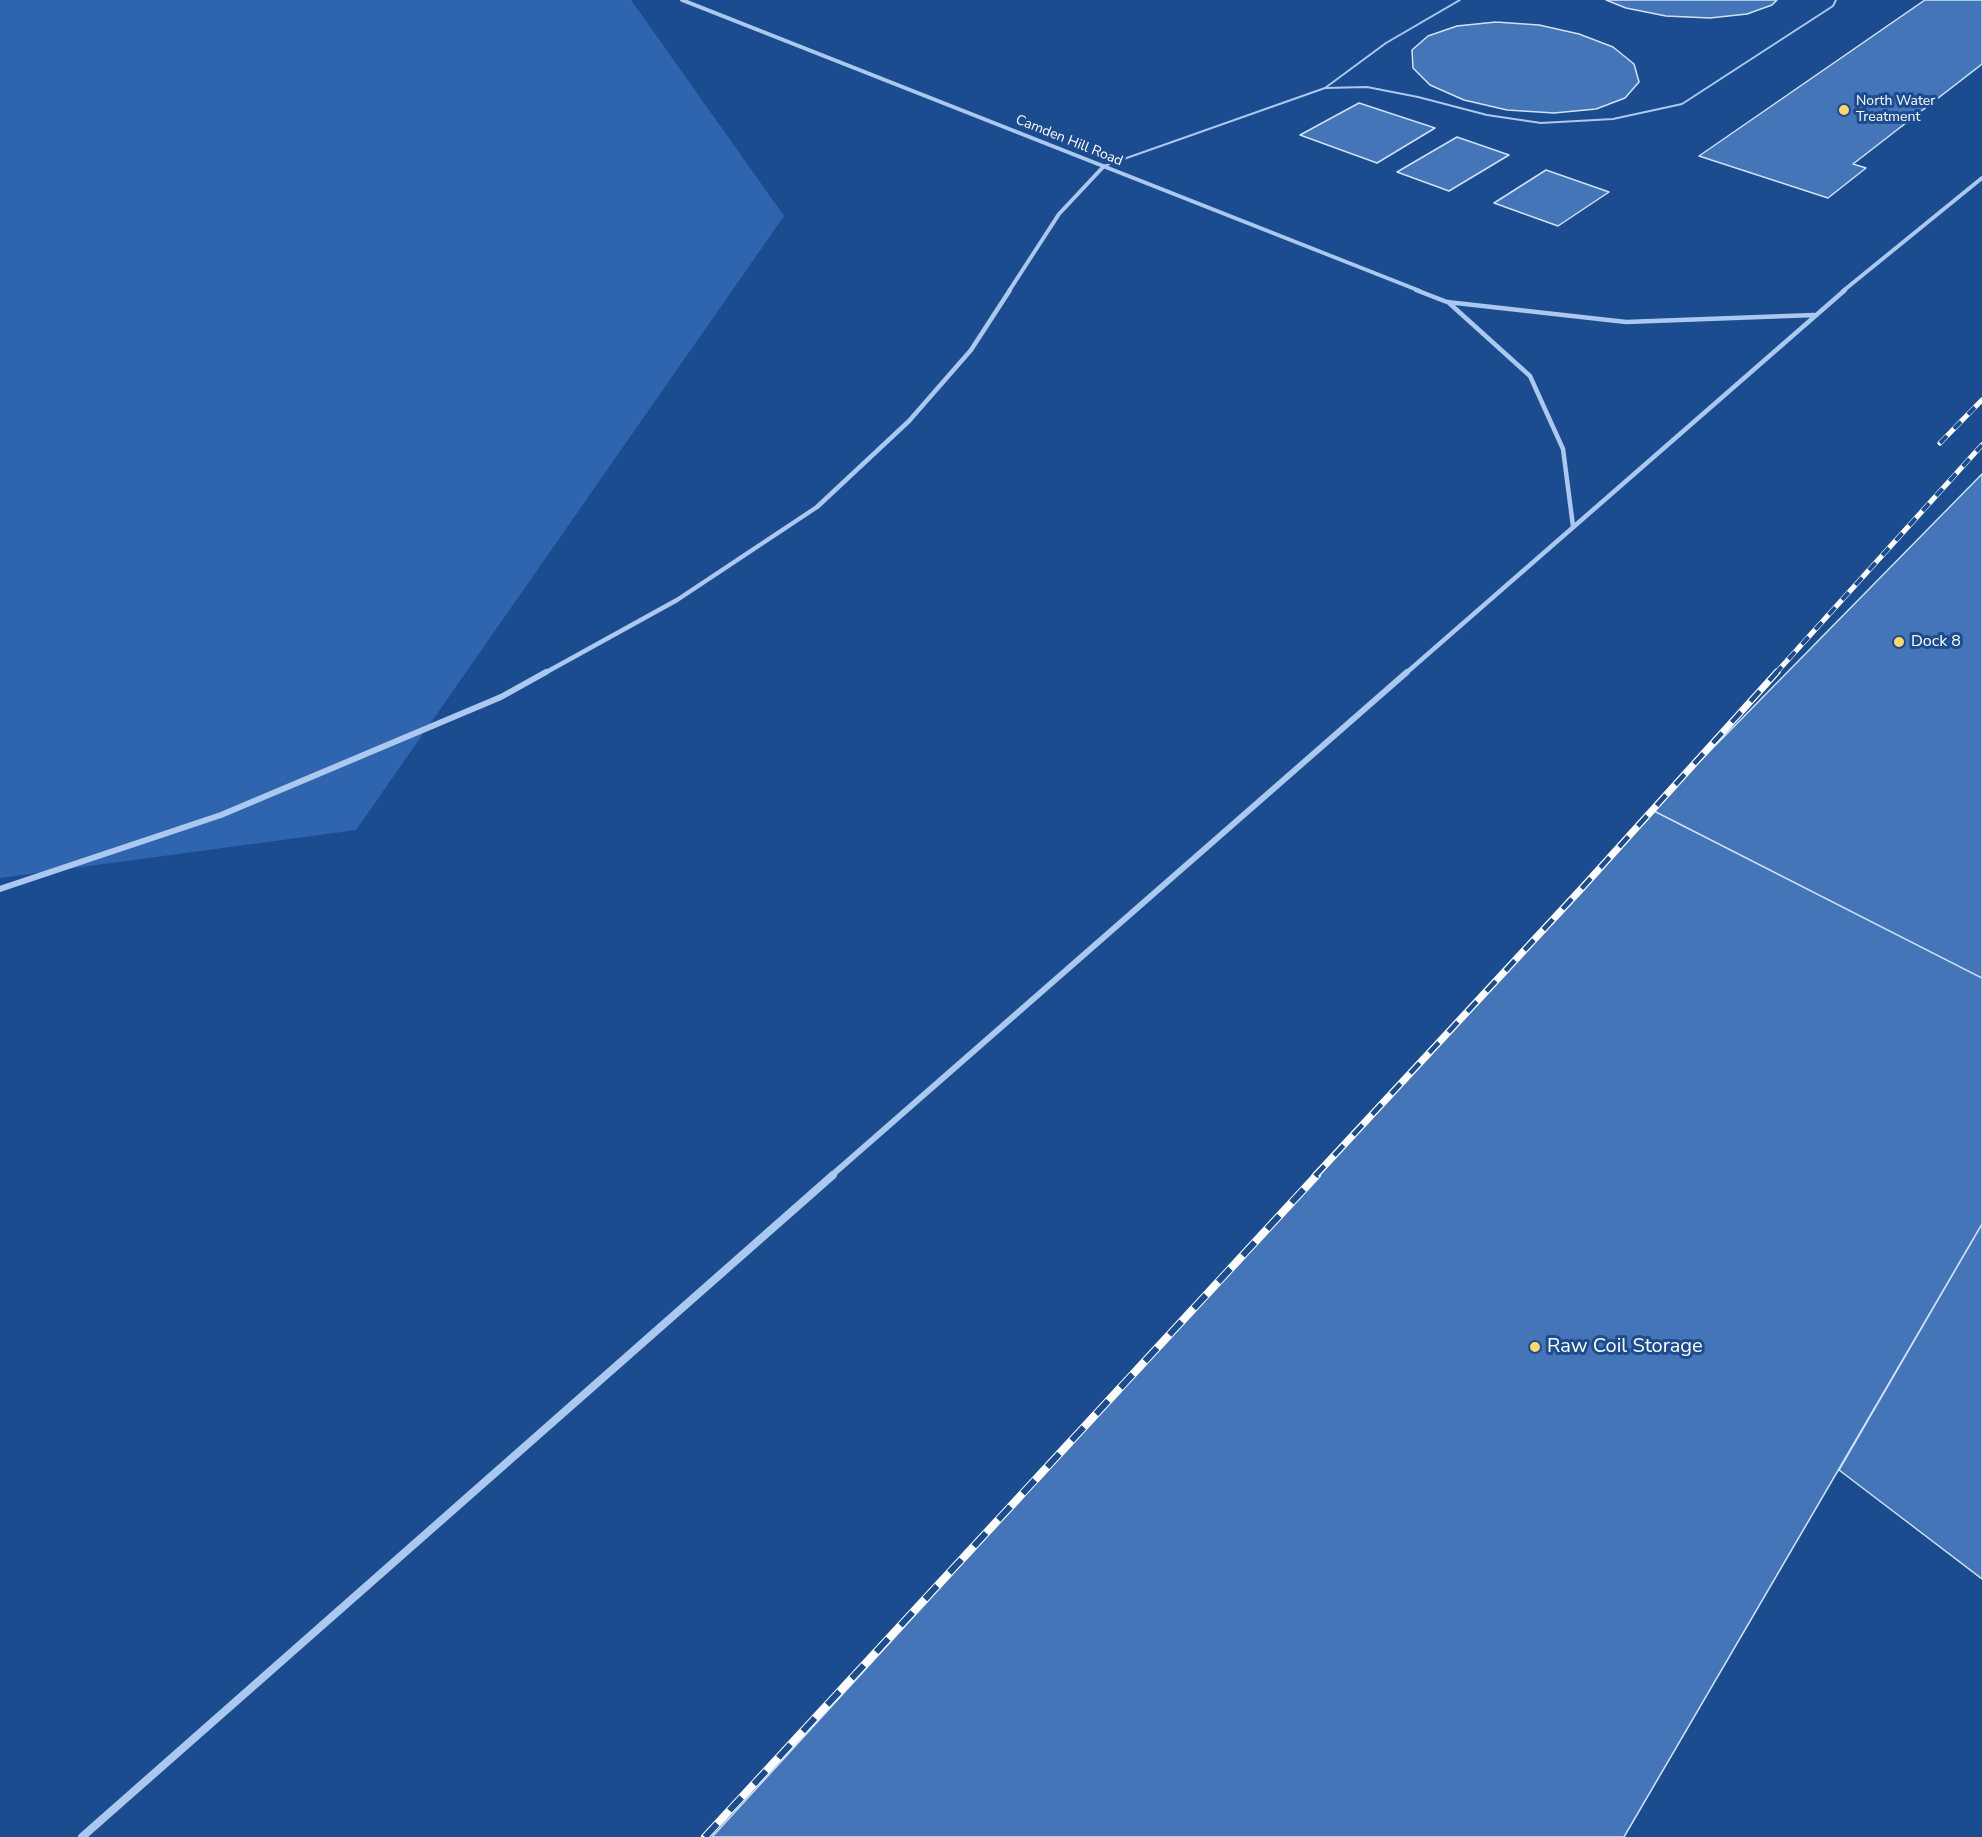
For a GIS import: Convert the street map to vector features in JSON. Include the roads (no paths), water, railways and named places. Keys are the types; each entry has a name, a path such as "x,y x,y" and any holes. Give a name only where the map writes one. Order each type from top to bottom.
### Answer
{"street":[{"name":"Camden Hill Road","path":"682,0 1447,302"},
{"path":"0,889 221,815 501,697 677,600 817,507 909,421 971,350 1059,214 1104,166"},
{"path":"82,1837 329,1617 1814,315 1982,178"},
{"path":"1447,302 1626,322 1814,315"},
{"path":"1447,302 1530,376 1563,449 1574,526"}],"lane":[{"path":"1104,166 1325,88 1386,42 1460,0"},
{"path":"1325,88 1367,87 1418,97 1487,115 1541,123 1613,118 1682,104 1833,6 1836,0"}],"railway":[{"path":"1940,443 1982,400"},
{"path":"1775,674 1982,445"},
{"path":"1315,1176 1582,888 1777,672"},
{"path":"705,1837 1317,1175"}],"place":[{"name":"North Water Treatment","path":"1844,110"},
{"name":"Dock 8","path":"1899,642"},
{"name":"Raw Coil Storage","path":"1535,1347"}]}
